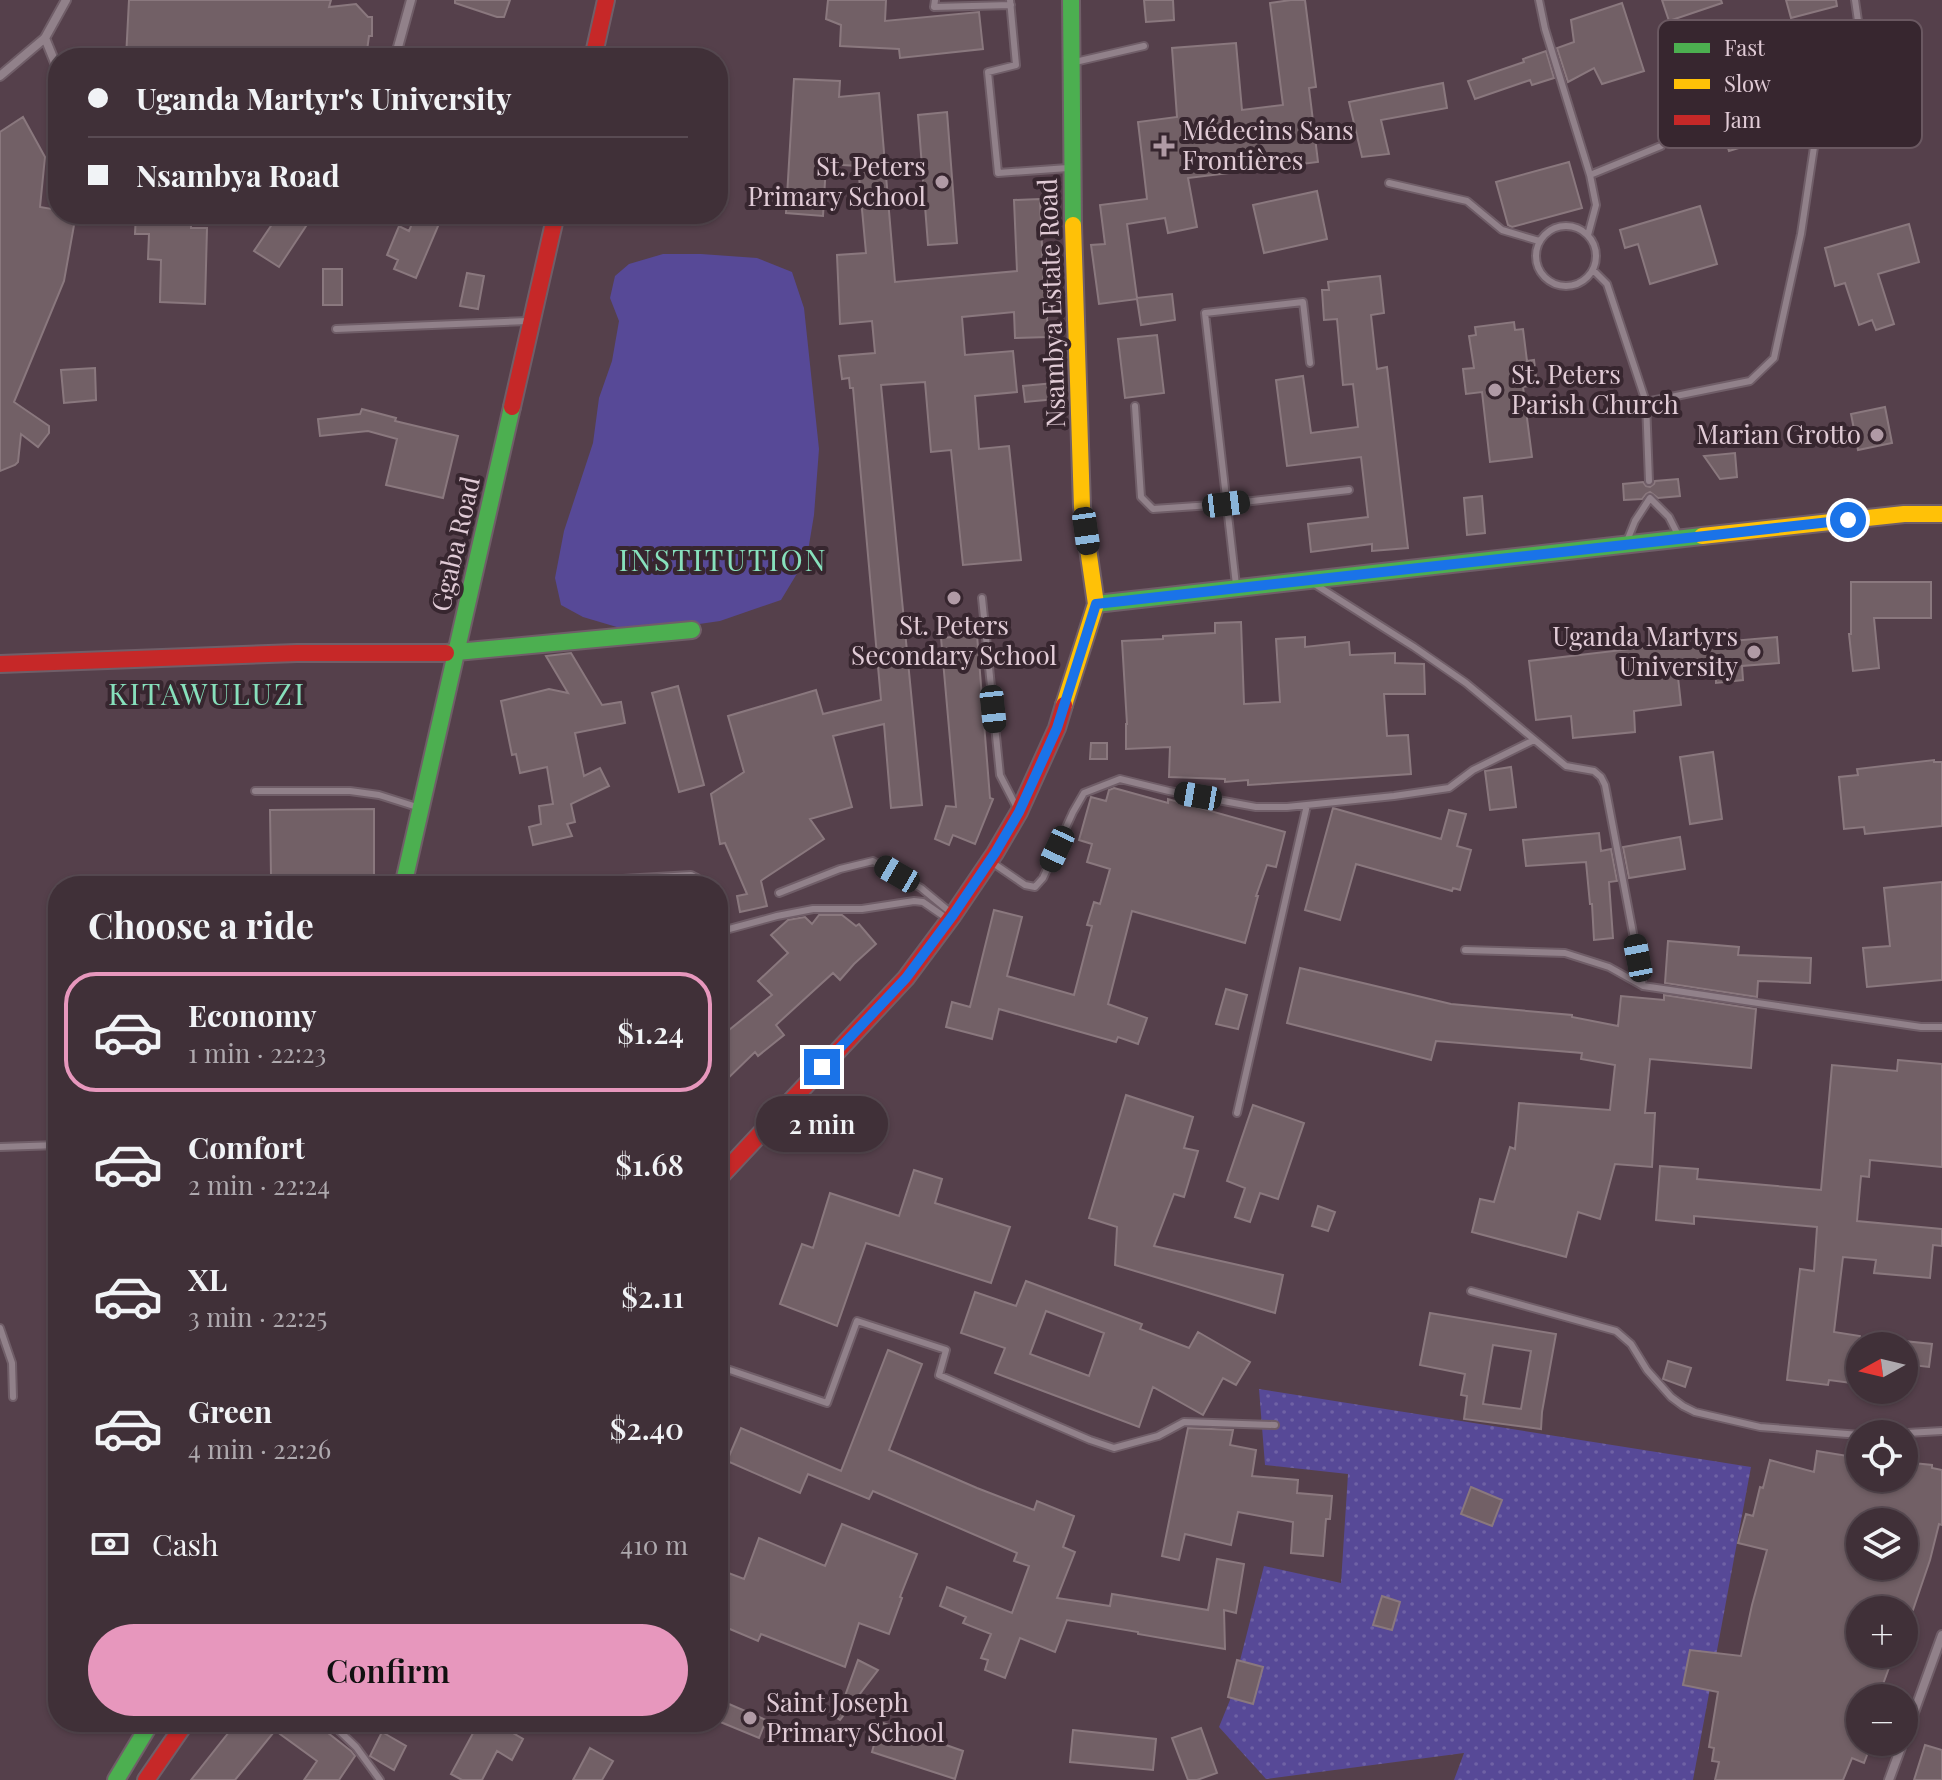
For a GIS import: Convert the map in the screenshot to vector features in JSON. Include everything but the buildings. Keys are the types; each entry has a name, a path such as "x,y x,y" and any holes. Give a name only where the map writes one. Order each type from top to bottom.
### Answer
{"main road":[{"path":"595,48 606,0"},
{"name":"Nsambya Estate Road","path":"1071,0 1071,168 1082,507 1096,604"},
{"name":"Ggaba Road","path":"405,876 554,224"},
{"path":"728,1168 906,978 990,861 1019,812 1057,728 1096,604 1904,514 1942,514"},
{"path":"0,664 297,653 455,653 692,630"},
{"path":"116,1780 145,1732"},
{"path":"146,1780 179,1732"}],"street":[{"path":"0,76 45,38 66,0"},
{"path":"398,48 411,0"},
{"path":"45,38 49,48"},
{"path":"1918,1702 1942,1635"},
{"path":"1889,1780 1898,1756"}],"lane":[{"path":"935,0 934,7 1011,2 1016,65 988,72 998,173 1071,168"},
{"path":"1539,0 1590,175 1596,205 1588,235"},
{"path":"1855,0 1858,20"},
{"path":"1071,62 1144,46"},
{"path":"1590,175 1658,147"},
{"path":"1646,402 1750,381 1774,358 1801,234 1814,148"},
{"path":"1389,183 1467,201 1502,230 1539,241"},
{"path":"1572,226 1580,229 1588,235 1596,251 1593,270 1587,278 1570,286 1552,283 1539,269 1536,260 1539,241 1553,228 1572,226"},
{"path":"1593,270 1607,284 1646,402 1649,481"},
{"path":"1236,588 1205,313 1303,302 1310,363"},
{"path":"336,329 532,321"},
{"path":"1135,406 1141,497 1153,509 1349,490"},
{"path":"1626,544 1635,521 1650,498 1669,517 1679,538"},
{"path":"1309,580 1466,683 1566,766 1594,771 1601,777 1643,986"},
{"path":"982,598 1000,775 1019,812"},
{"path":"990,861 1025,885 1035,887 1043,878 1084,793 1120,779 1256,807 1287,807 1449,788 1473,770 1534,740"},
{"path":"255,791 350,791 379,795 421,808"},
{"path":"1237,1113 1307,805"},
{"path":"779,893 840,869 873,861 921,888 951,917"},
{"path":"728,929 813,909 862,909 914,901 923,902 951,917"},
{"path":"1465,950 1565,953 1609,967 1643,986 1921,1027 1942,1027"},
{"path":"0,1147 48,1145"},
{"path":"1471,1291 1616,1331 1631,1344 1647,1370 1671,1397 1695,1412 1760,1427 1846,1434"},
{"path":"728,1369 827,1403 857,1321 946,1350 939,1375 1114,1448 1158,1436 1184,1422 1275,1425"},
{"path":"0,1328 12,1363 13,1397"},
{"path":"1918,1432 1942,1431"},
{"path":"340,1732 356,1747 380,1780"}],"shaded area":[{"path":"663,254 757,258 792,272 804,308 819,449 807,557 781,600 720,621 637,633 583,617 561,605 555,578 564,531 593,443 599,398 612,361 619,321 610,298 615,276 629,264"},
{"path":"1259,1389 1751,1467 1693,1780 1454,1780 1464,1753 1266,1779 1219,1727 1230,1700 1264,1566 1341,1583 1348,1474 1265,1465"}],"traffic: fast":[{"path":"1071,0 1073,225"},
{"path":"405,876 512,407"},
{"path":"1096,604 1702,536"},
{"path":"446,653 692,630"},
{"path":"116,1780 145,1732"}],"traffic: slow":[{"path":"1064,705 1096,604 1082,507 1073,225"},
{"path":"1702,536 1904,514 1942,514"}],"traffic: jam":[{"path":"595,48 606,0"},
{"path":"512,407 554,224"},
{"path":"0,664 297,653 446,653"},
{"path":"728,1168 906,978 953,915 1019,812 1057,728 1064,705"},
{"path":"146,1780 179,1732"}],"place":[{"name":"Médecins Sans Frontières","path":"1164,146"},
{"name":"St. Peters Primary School","path":"942,182"},
{"name":"St. Peters Parish Church","path":"1495,390"},
{"name":"Marian Grotto","path":"1877,435"},
{"name":"St. Peters Secondary School","path":"954,598"},
{"name":"Uganda Martyrs University","path":"1754,652"},
{"name":"Saint Joseph Primary School","path":"750,1718"}],"district":[{"name":"INSTITUTION","path":"723,561"},
{"name":"KITAWULUZI","path":"207,695"}],"route":[{"path":"822,1067 906,978 995,853 1019,812 1057,728 1096,604 1848,520"}]}
